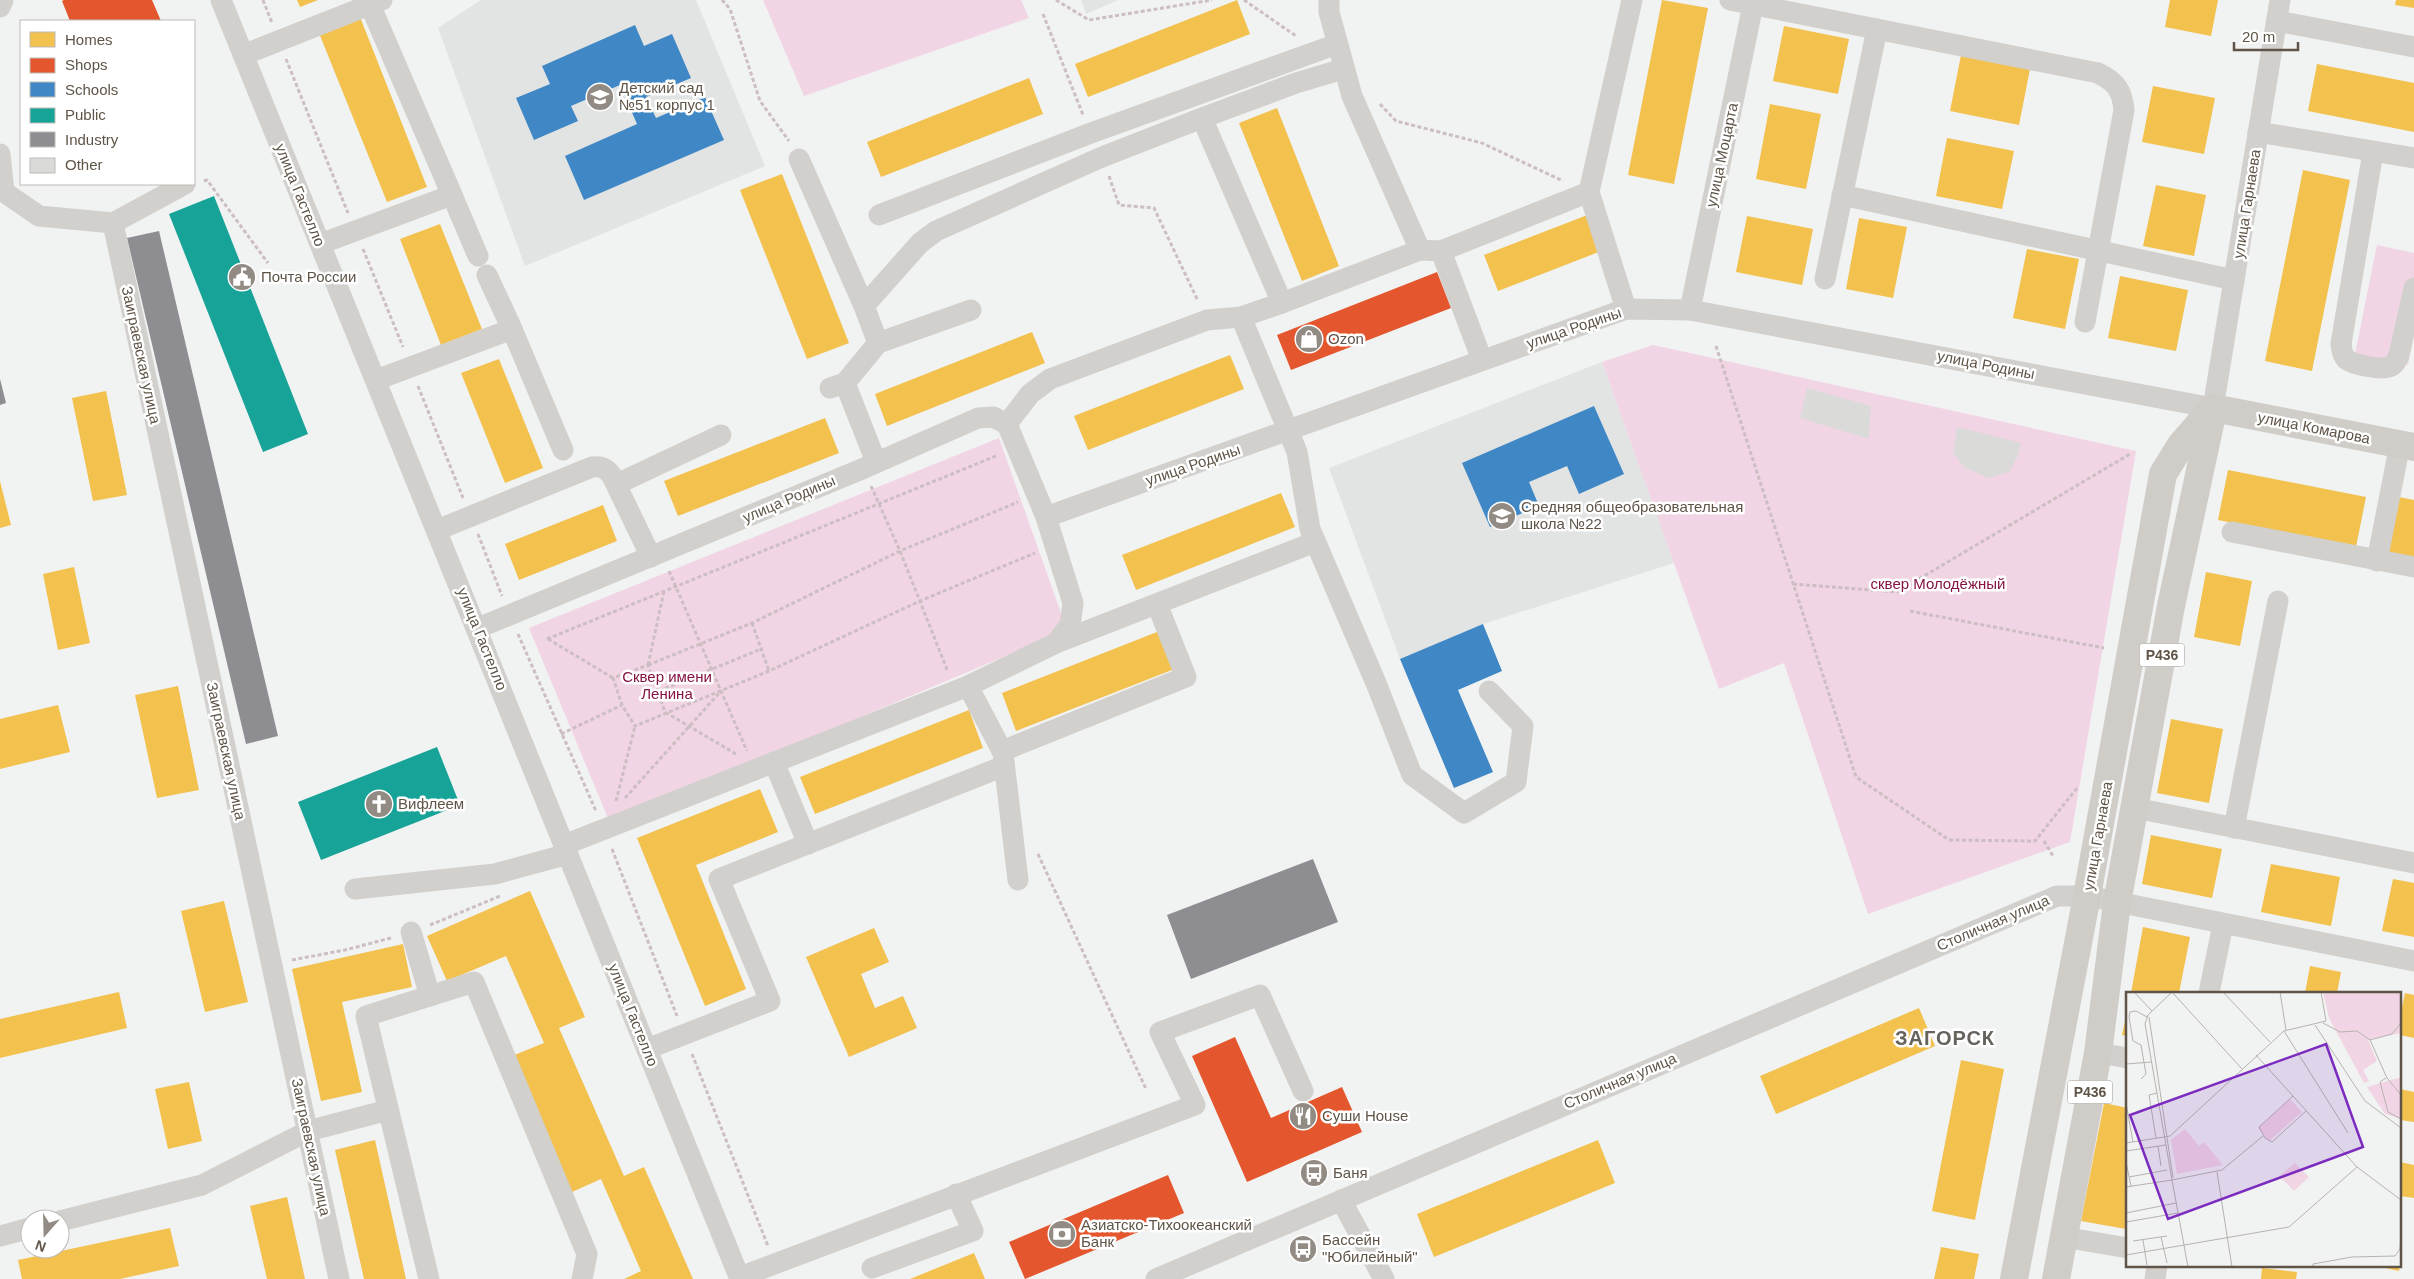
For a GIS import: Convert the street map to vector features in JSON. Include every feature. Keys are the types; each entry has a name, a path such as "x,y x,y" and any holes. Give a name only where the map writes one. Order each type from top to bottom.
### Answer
{"main road":[{"name":"улица Комарова","path":"2213,408 2407,446"},
{"name":"улица Гарнаева","path":"2056,1279 2098,1053 2117,903 2171,606 2213,408"},
{"name":"улица Гарнаева","path":"2014,1279 2087,896 2163,474 2181,445 2213,408"}],"street":[{"path":"0,7 3,0"},
{"name":"улица Гастелло","path":"221,0 478,628 740,1278"},
{"path":"1329,0 1329,12 1343,69 1352,96 1430,251 1482,360"},
{"path":"1626,309 1588,192 1632,0"},
{"path":"1730,0 1754,2 2098,73 2113,80 2122,94 2124,110 2085,322"},
{"name":"улица Гарнаева","path":"2213,408 2280,0"},
{"path":"243,55 373,2 482,266 512,329 563,450"},
{"name":"улица Моцарта","path":"1690,310 1754,2"},
{"path":"2277,21 2414,47"},
{"path":"1825,279 1877,28"},
{"path":"879,215 1091,133 1337,44"},
{"path":"864,306 920,243 936,231 1102,157 1296,82 1343,69"},
{"path":"1202,118 1282,303"},
{"path":"2258,132 2414,158"},
{"path":"2373,152 2341,344 2342,352 2346,359 2354,363 2381,368 2389,367 2396,363 2414,288"},
{"path":"0,154 4,192 39,216 113,223 187,185"},
{"path":"799,159 864,306 878,343"},
{"path":"1056,643 1070,625 1073,603 1046,517 1007,424 1030,394 1050,379 1207,320 1241,317 1430,251 1588,192"},
{"path":"320,244 452,195"},
{"path":"1842,195 2234,280"},
{"name":"Заиграевская улица","path":"113,223 339,1279"},
{"name":"улица Родины","path":"1046,517 1626,309 1690,310 2213,408"},
{"path":"869,465 838,385 878,343 970,310"},
{"path":"1241,317 1287,432 1297,452 1306,512 1315,542 1376,683 1412,775 1464,812 1516,782 1523,726 1488,691"},
{"path":"376,380 512,329"},
{"name":"улица Родины","path":"478,628 656,555 978,418 993,417 1007,424"},
{"path":"616,484 721,435"},
{"path":"2377,561 2407,446"},
{"path":"437,530 592,467 600,466 607,470 616,484 656,555"},
{"path":"2232,532 2414,567"},
{"path":"356,890 495,874 566,850 604,830 757,763 962,688 1056,643 1315,542"},
{"path":"2234,828 2278,601"},
{"path":"647,1049 770,1001 719,879 808,844 1186,677 1157,604"},
{"path":"962,688 1003,758 1018,880"},
{"path":"757,763 808,844"},
{"path":"2135,808 2414,863"},
{"name":"Столичная улица","path":"1156,1279 2057,896 2087,896 2414,961"},
{"path":"2209,992 2223,924"},
{"path":"411,932 430,996"},
{"path":"430,1279 366,1016 474,982 587,1254 582,1279"},
{"path":"740,1278 956,1194 1195,1105 1160,1032 1260,995 1303,1091"},
{"path":"2098,1053 2126,1058"},
{"path":"70,1218 202,1185 308,1131 388,1110"},
{"path":"872,1268 973,1231 956,1194"},
{"path":"1341,1200 1384,1279"},
{"path":"0,1236 20,1231"},
{"path":"2063,1237 2126,1248"},
{"path":"2155,1279 2157,1266"}],"path":[{"path":"263,0 510,615 604,830 775,1264"},
{"path":"722,0 730,8 760,101 785,134 799,159"},
{"path":"1056,0 1089,20 1212,0"},
{"path":"1044,14 1078,102"},
{"path":"1378,101 1396,121 1482,143 1588,192"},
{"path":"195,182 207,180 268,263"},
{"path":"1119,205 1154,208 1207,320"},
{"path":"1716,346 1856,777 1949,840 2035,841 2077,788"},
{"path":"1793,584 1897,592 2130,454"},
{"path":"721,690 614,809 634,726 622,705 613,678 547,639 996,456"},
{"path":"869,465 879,504 920,601 962,688"},
{"path":"613,678 752,623 900,551 1037,494"},
{"path":"634,726 770,671 920,601 1054,546"},
{"path":"656,555 677,586 711,668 757,763"},
{"path":"664,591 648,665 666,712 757,763"},
{"path":"1910,611 2104,648"},
{"path":"752,623 770,671"},
{"path":"658,691 761,649"},
{"path":"561,734 622,705"},
{"path":"2044,841 2053,856"},
{"path":"1036,850 1146,1089"},
{"path":"272,964 345,950 411,932 508,893"}],"shaded area":[{"name":"Детский сад №51 корпус 1","path":"481,0 696,0 765,166 525,266 438,28"},
{"path":"1081,0 1118,0 1086,14"},
{"name":"Средняя общеобразовательная школа №22","path":"1602,362 1674,563 1483,624 1400,659 1329,468"}],"green space":[{"path":"763,0 1021,0 1029,18 804,96"},
{"path":"2377,245 2414,253 2414,334 2408,365 2355,354"},
{"name":"сквер Молодёжный","path":"1653,345 2136,451 2070,842 1868,914 1784,663 1719,689 1602,362"},
{"name":"Сквер имени Ленина","path":"999,438 1067,630 610,823 529,628"}],"building: Homes":[{"path":"297,0 318,0 300,7"},
{"path":"1237,0 1250,34 1088,97 1075,64"},
{"path":"1662,0 1708,8 1674,184 1628,175"},
{"path":"2170,0 2218,0 2211,36 2165,27"},
{"path":"2396,0 2414,0 2414,8 2395,5"},
{"path":"360,17 427,187 387,202 319,33"},
{"path":"1784,26 1849,39 1838,94 1773,81"},
{"path":"1961,55 2030,69 2019,125 1950,111"},
{"path":"2317,64 2414,83 2414,132 2308,111"},
{"path":"1029,78 1043,114 881,177 867,142"},
{"path":"2153,86 2215,98 2204,154 2142,142"},
{"path":"1770,104 1821,114 1806,189 1756,179"},
{"path":"1277,108 1339,266 1302,281 1239,123"},
{"path":"1947,138 2014,151 2002,209 1936,196"},
{"path":"2303,170 2350,180 2312,371 2265,361"},
{"path":"782,174 849,343 807,359 740,190"},
{"path":"2156,185 2206,195 2194,256 2143,246"},
{"path":"1590,214 1604,250 1498,291 1484,255"},
{"path":"1747,216 1813,229 1802,285 1736,272"},
{"path":"1859,218 1907,227 1893,298 1846,289"},
{"path":"440,224 482,329 441,345 400,239"},
{"path":"2027,249 2079,259 2065,329 2013,318"},
{"path":"2120,276 2188,290 2176,351 2108,338"},
{"path":"1032,332 1045,363 887,426 875,394"},
{"path":"1230,355 1244,389 1088,450 1074,416"},
{"path":"499,359 543,468 505,483 461,373"},
{"path":"106,391 127,495 93,501 72,398"},
{"path":"825,418 839,453 678,516 664,481"},
{"path":"2228,470 2366,497 2356,547 2218,520"},
{"path":"0,481 11,525 0,528"},
{"path":"1281,493 1295,527 1136,590 1122,555"},
{"path":"2399,497 2414,500 2414,559 2388,554"},
{"path":"603,505 617,541 519,580 505,544"},
{"path":"74,567 90,643 58,650 43,574"},
{"path":"2206,572 2252,581 2240,646 2194,637"},
{"path":"1162,630 1177,668 1016,731 1002,693"},
{"path":"178,686 199,790 157,798 135,695"},
{"path":"58,705 70,752 0,769 0,719"},
{"path":"969,710 983,748 815,814 800,777"},
{"path":"2171,719 2223,729 2209,803 2157,793"},
{"path":"760,789 778,832 696,865 746,989 705,1006 637,838"},
{"path":"2151,835 2222,849 2212,898 2142,884"},
{"path":"2271,864 2340,877 2331,926 2261,912"},
{"path":"2393,879 2414,883 2414,937 2382,931"},
{"path":"530,891 585,1017 559,1028 624,1176 644,1167 693,1279 624,1279 641,1271 601,1179 572,1192 512,1056 544,1043 506,956 447,981 427,936"},
{"path":"224,901 248,1002 205,1012 181,911"},
{"path":"2143,927 2190,937 2179,992 2131,992"},
{"path":"874,928 889,962 861,974 875,1008 903,996 917,1028 849,1057 806,957"},
{"path":"403,944 412,987 342,1002 362,1092 321,1101 292,969"},
{"path":"2310,966 2341,972 2337,992 2305,992"},
{"path":"119,992 127,1028 0,1058 0,1019"},
{"path":"2405,993 2414,995 2414,1038 2402,1035 2402,1007"},
{"path":"1919,1008 1935,1046 1776,1114 1760,1076"},
{"path":"2126,1017 2126,1036 2122,1035"},
{"path":"1961,1060 2004,1069 1975,1220 1932,1211"},
{"path":"189,1082 202,1141 168,1149 155,1089"},
{"path":"2402,1089 2414,1092 2414,1122 2402,1120"},
{"path":"2104,1103 2126,1108 2126,1229 2081,1221"},
{"path":"375,1140 406,1279 364,1279 335,1150"},
{"path":"1598,1140 1615,1183 1434,1257 1417,1214"},
{"path":"2402,1162 2414,1165 2414,1198 2402,1196"},
{"path":"287,1197 305,1279 267,1279 250,1206"},
{"path":"170,1228 179,1266 120,1279 22,1279 18,1260 70,1259 70,1249"},
{"path":"1941,1247 1979,1254 1974,1279 1934,1279"},
{"path":"974,1253 985,1279 910,1279"},
{"path":"2376,1266 2400,1266 2399,1271"},
{"path":"2262,1268 2297,1272 2296,1279 2261,1279"}],"building: Shops":[{"path":"152,0 161,20 70,20 62,1"},
{"path":"1437,272 1451,308 1291,370 1277,335"},
{"path":"1235,1037 1271,1118 1342,1087 1362,1132 1247,1182 1192,1056"},
{"path":"1168,1175 1184,1213 1025,1279 1009,1242"}],"building: Schools":[{"path":"635,25 644,46 672,34 691,78 646,97 656,118 705,97 724,140 584,200 565,156 637,124 620,85 571,106 578,121 534,140 516,98 550,84 542,66"},
{"path":"1594,406 1624,474 1579,494 1567,466 1529,482 1539,506 1490,527 1462,463"},
{"path":"1483,624 1502,671 1458,690 1493,772 1454,788 1400,659"}],"building: Public":[{"path":"214,196 308,434 263,452 169,214"},
{"name":"Вифлеем","path":"437,747 460,805 321,860 298,802"}],"building: Industry":[{"path":"159,231 278,736 246,744 127,238"},
{"path":"0,379 6,403 0,405"},
{"path":"1313,859 1338,922 1191,979 1167,915"}],"building: Other":[{"path":"1807,388 1871,406 1869,439 1800,418"},
{"path":"1957,427 2021,443 2018,456 2009,472 1989,478 1965,468 1953,453"}],"place":[{"name":"Детский сад №51 корпус 1","path":"600,97"},
{"name":"Почта России","path":"242,277"},
{"name":"Ozon","path":"1309,339"},
{"name":"Средняя общеобразовательная школа №22","path":"1502,516"},
{"name":"Вифлеем","path":"379,804"},
{"name":"Суши House","path":"1303,1116"},
{"name":"Баня","path":"1314,1173"},
{"name":"Азиатско-Тихоокеанский Банк","path":"1062,1234"},
{"name":"Бассейн \"Юбилейный\"","path":"1303,1249"}],"district":[{"name":"ЗАГОРСК","path":"1945,1038"}]}
